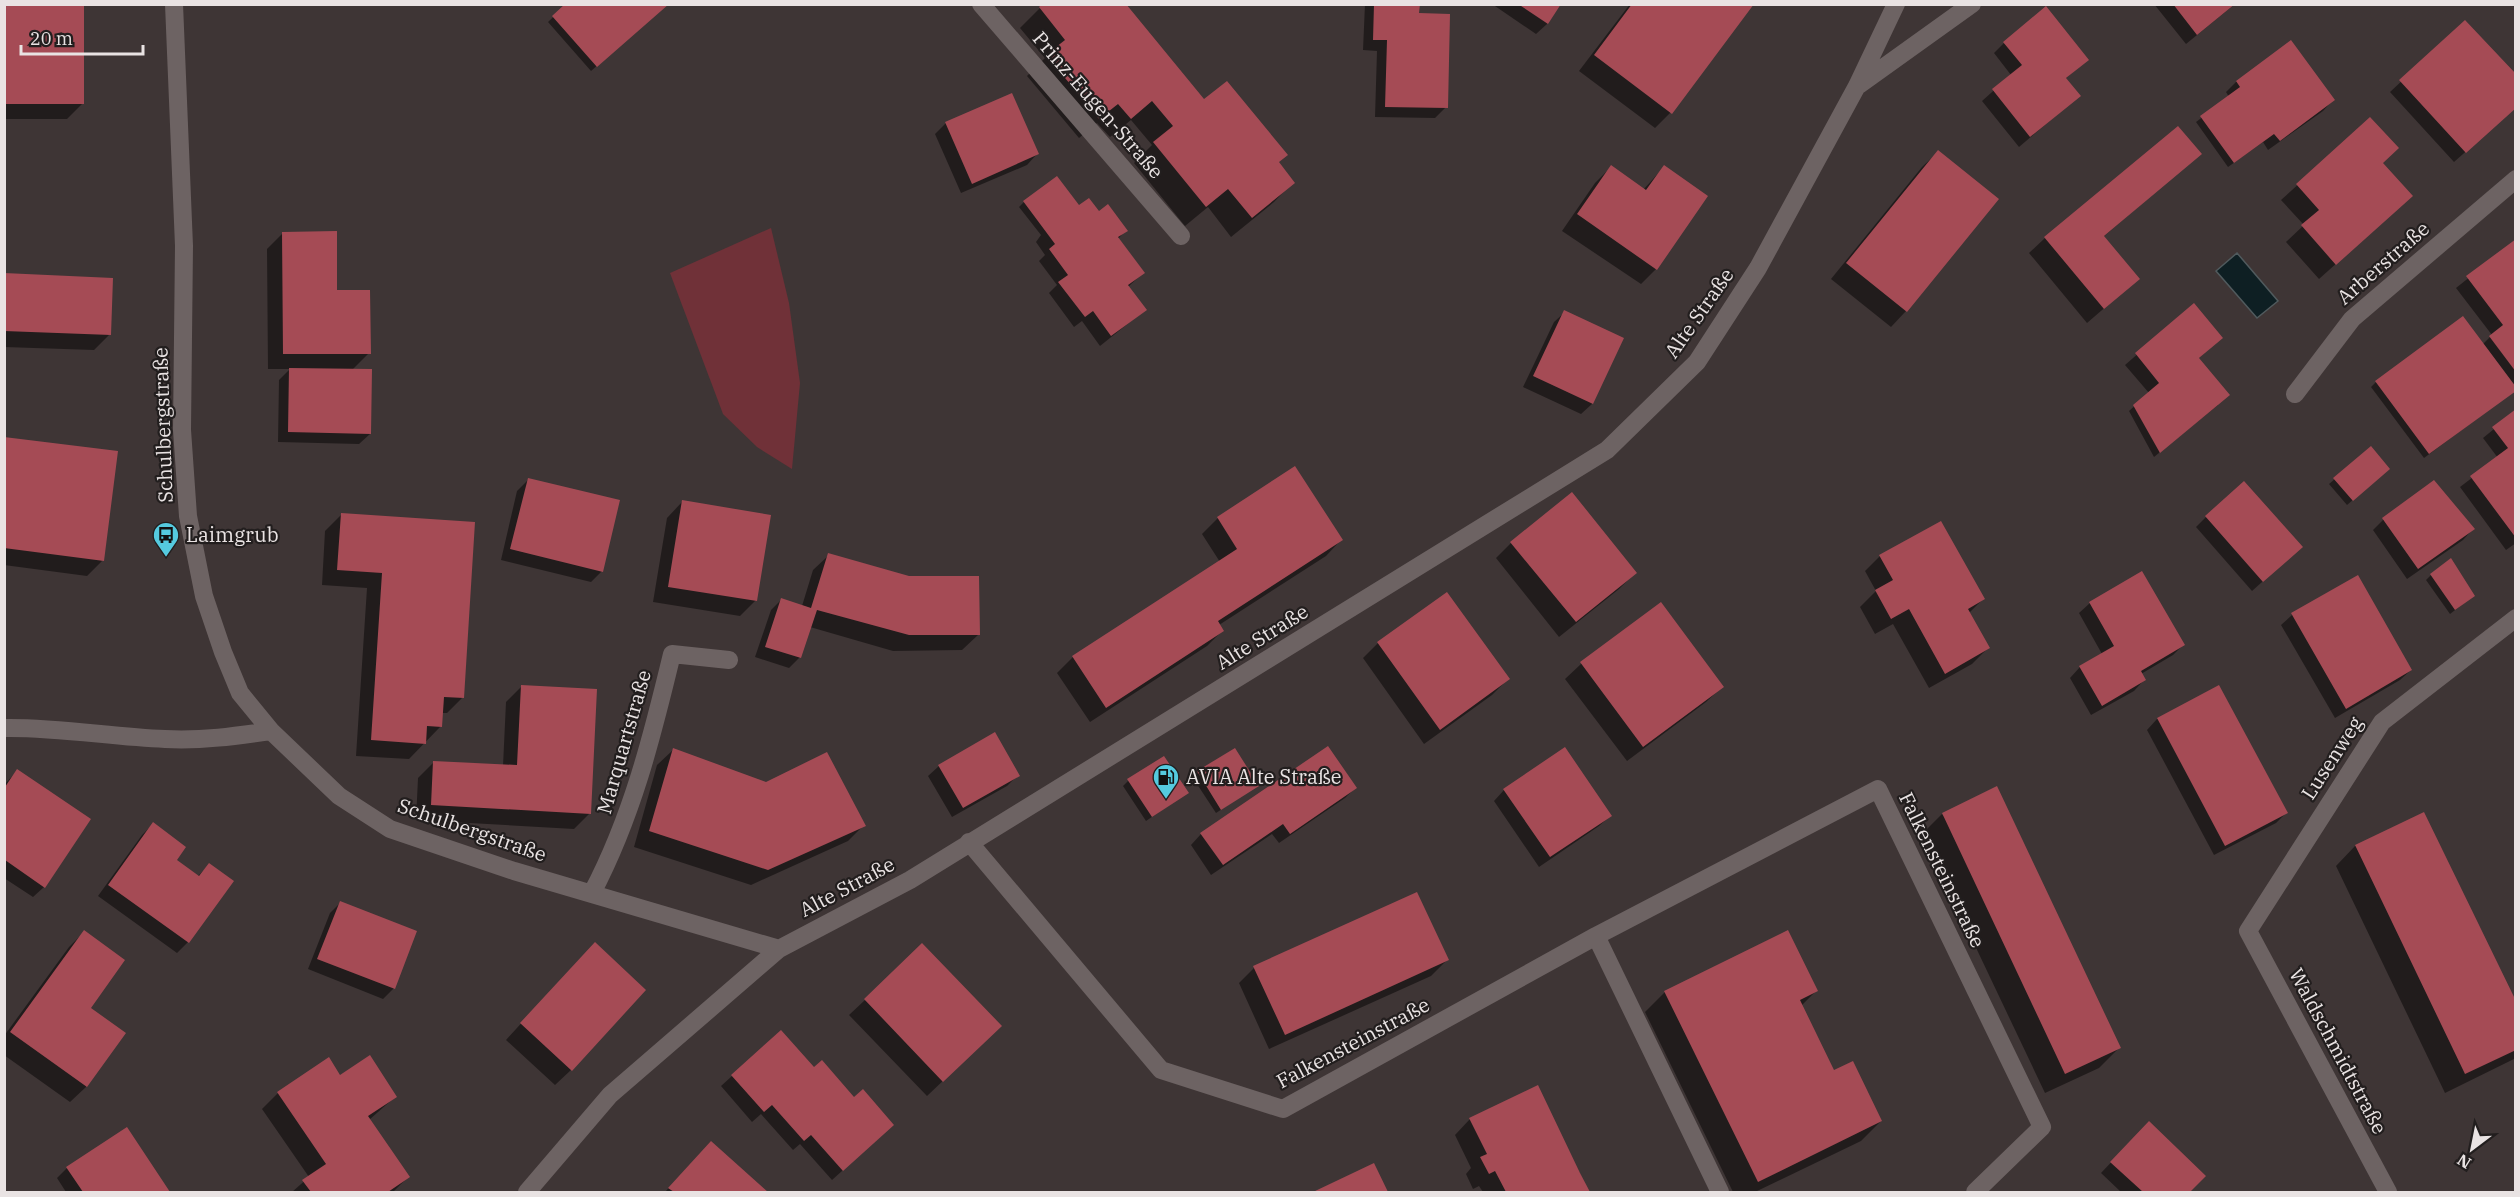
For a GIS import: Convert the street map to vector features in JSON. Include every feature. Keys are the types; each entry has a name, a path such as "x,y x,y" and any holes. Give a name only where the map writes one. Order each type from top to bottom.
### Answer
{"street":[{"name":"Schulbergstraße","path":"174,4 184,246 182,430 188,516 204,596 240,693 271,731 339,795 390,828 514,871 779,949"},
{"name":"Prinz-Eugen-Straße","path":"981,4 1181,236"},
{"name":"Alte Straße","path":"527,1192 610,1095 779,949 910,880 1607,450 1697,362 1758,268 1857,86 1896,4"},
{"path":"1857,86 1972,4"},
{"name":"Arberstraße","path":"2295,394 2352,319 2516,178"},
{"name":"Lusenweg","path":"2248,931 2382,722 2516,618"},
{"name":"Marquartstraße","path":"592,893 612,854 644,766 672,654 729,660"},
{"path":"4,728 45,727 166,739 212,739 271,731"},
{"name":"Falkensteinstraße","path":"969,843 1161,1070 1283,1109 1596,936 1878,789 2042,1127 1975,1192"},
{"name":"Waldschmidtstraße","path":"2248,931 2388,1192"},
{"path":"1596,936 1720,1192"}],"shaded area":[{"path":"771,228 789,303 800,383 792,469 757,447 723,414 670,273"},
{"path":"2237,253 2278,301 2257,318 2216,271"}],"building":[{"path":"4,4 84,4 84,104 4,104"},
{"path":"565,4 669,4 597,67 552,16"},
{"path":"1042,4 1126,4 1204,99 1227,81 1288,155 1279,162 1295,183 1252,218 1228,189 1206,207 1153,142 1173,126 1152,101 1131,119 1118,104 1099,119 1046,55 1065,40 1039,7"},
{"path":"1374,4 1420,4 1419,13 1450,14 1448,108 1385,107 1387,40 1373,40"},
{"path":"1518,4 1561,4 1548,24"},
{"path":"1632,4 1754,4 1672,114 1594,55"},
{"path":"2173,4 2235,4 2197,35"},
{"path":"2046,6 2089,60 2066,78 2081,96 2030,137 1992,89 2022,65 2003,42"},
{"path":"2465,20 2516,74 2516,108 2466,153 2399,80"},
{"path":"2291,40 2335,100 2280,141 2274,134 2234,163 2200,116 2240,87 2236,81"},
{"path":"1012,93 1039,154 972,184 945,122"},
{"path":"2370,117 2399,148 2383,163 2413,196 2336,265 2301,225 2319,210 2296,184"},
{"path":"2178,126 2202,154 2104,236 2140,279 2104,309 2044,237"},
{"path":"1938,150 1999,199 1907,312 1846,263"},
{"path":"1611,165 1646,190 1664,165 1708,196 1657,270 1577,214"},
{"path":"1057,176 1079,205 1089,198 1099,211 1108,204 1128,231 1118,237 1145,273 1128,285 1147,310 1111,336 1093,311 1085,317 1058,282 1068,275 1049,249 1055,244 1023,201"},
{"path":"337,231 337,290 370,290 371,354 283,354 282,232"},
{"path":"2516,239 2516,372 2489,336 2503,325 2466,276"},
{"path":"4,273 113,278 111,335 4,331"},
{"path":"2194,303 2223,338 2199,358 2230,395 2160,453 2133,405 2159,383 2135,353"},
{"path":"1564,310 1624,338 1593,404 1533,376"},
{"path":"2463,316 2516,387 2516,391 2429,454 2375,381"},
{"path":"289,368 372,369 371,434 288,432"},
{"path":"2516,409 2516,538 2470,476 2508,448 2492,427"},
{"path":"4,437 118,451 104,561 4,548"},
{"path":"2371,446 2390,469 2353,501 2333,478"},
{"path":"1295,466 1343,540 1218,621 1224,631 1106,708 1072,656 1237,549 1217,517"},
{"path":"528,478 620,500 603,572 510,549"},
{"path":"2434,480 2475,529 2418,569 2382,518"},
{"path":"2244,481 2303,547 2263,582 2205,516"},
{"path":"1572,492 1637,573 1576,622 1510,542"},
{"path":"682,500 771,515 757,601 668,587"},
{"path":"341,513 475,522 464,698 444,697 442,727 427,726 426,744 371,740 382,573 337,570"},
{"path":"1941,521 1985,599 1968,609 1990,648 1945,674 1909,609 1891,619 1875,590 1893,580 1879,555"},
{"path":"828,553 909,576 979,576 980,635 909,635 817,610 801,658 765,647 781,598 811,608"},
{"path":"2451,558 2475,596 2455,610 2430,574"},
{"path":"2142,571 2185,645 2141,671 2146,680 2102,706 2079,666 2114,646 2089,602"},
{"path":"2358,575 2412,670 2346,709 2291,613"},
{"path":"1447,592 1510,679 1440,730 1377,642"},
{"path":"1661,602 1724,687 1643,747 1580,662"},
{"path":"521,685 597,689 591,814 431,805 433,761 517,765"},
{"path":"2219,685 2288,813 2225,846 2157,718"},
{"path":"995,732 1020,776 963,808 938,765"},
{"path":"1328,746 1357,788 1290,834 1283,824 1223,865 1200,833"},
{"path":"1565,747 1612,816 1550,857 1503,789"},
{"path":"673,748 766,782 827,752 866,826 768,870 649,831"},
{"path":"1235,748 1259,786 1221,810 1197,771"},
{"path":"1164,756 1189,793 1152,817 1127,779"},
{"path":"17,769 91,819 45,888 5,860 5,787"},
{"path":"1997,786 2121,1048 2065,1074 1942,813"},
{"path":"2424,812 2516,1001 2516,1050 2465,1074 2355,845"},
{"path":"153,822 186,847 177,860 199,876 209,863 234,881 189,943 108,885"},
{"path":"1417,892 1449,960 1285,1035 1253,966"},
{"path":"340,901 417,931 395,989 317,959"},
{"path":"84,930 125,960 91,1008 126,1033 87,1087 10,1032"},
{"path":"1788,930 1818,991 1800,1000 1834,1070 1853,1061 1882,1121 1758,1182 1664,991"},
{"path":"595,942 646,990 572,1071 520,1023"},
{"path":"922,943 1002,1026 943,1082 864,999"},
{"path":"781,1030 814,1067 822,1060 854,1097 863,1089 894,1125 843,1171 811,1135 804,1141 772,1105 764,1112 731,1075"},
{"path":"370,1055 397,1097 368,1116 410,1177 388,1192 311,1192 302,1180 326,1164 277,1092 329,1057 340,1075"},
{"path":"1538,1085 1590,1192 1506,1192 1495,1171 1489,1174 1480,1157 1487,1154 1469,1118"},
{"path":"2149,1121 2206,1176 2190,1192 2143,1192 2110,1162"},
{"path":"127,1127 170,1192 83,1192 66,1167"},
{"path":"711,1141 768,1192 674,1192 668,1188"},
{"path":"1374,1163 1388,1192 1313,1192"}],"place":[{"name":"Laimgrub","path":"166,558"},
{"name":"AVIA Alte Straße","path":"1166,800"}]}
